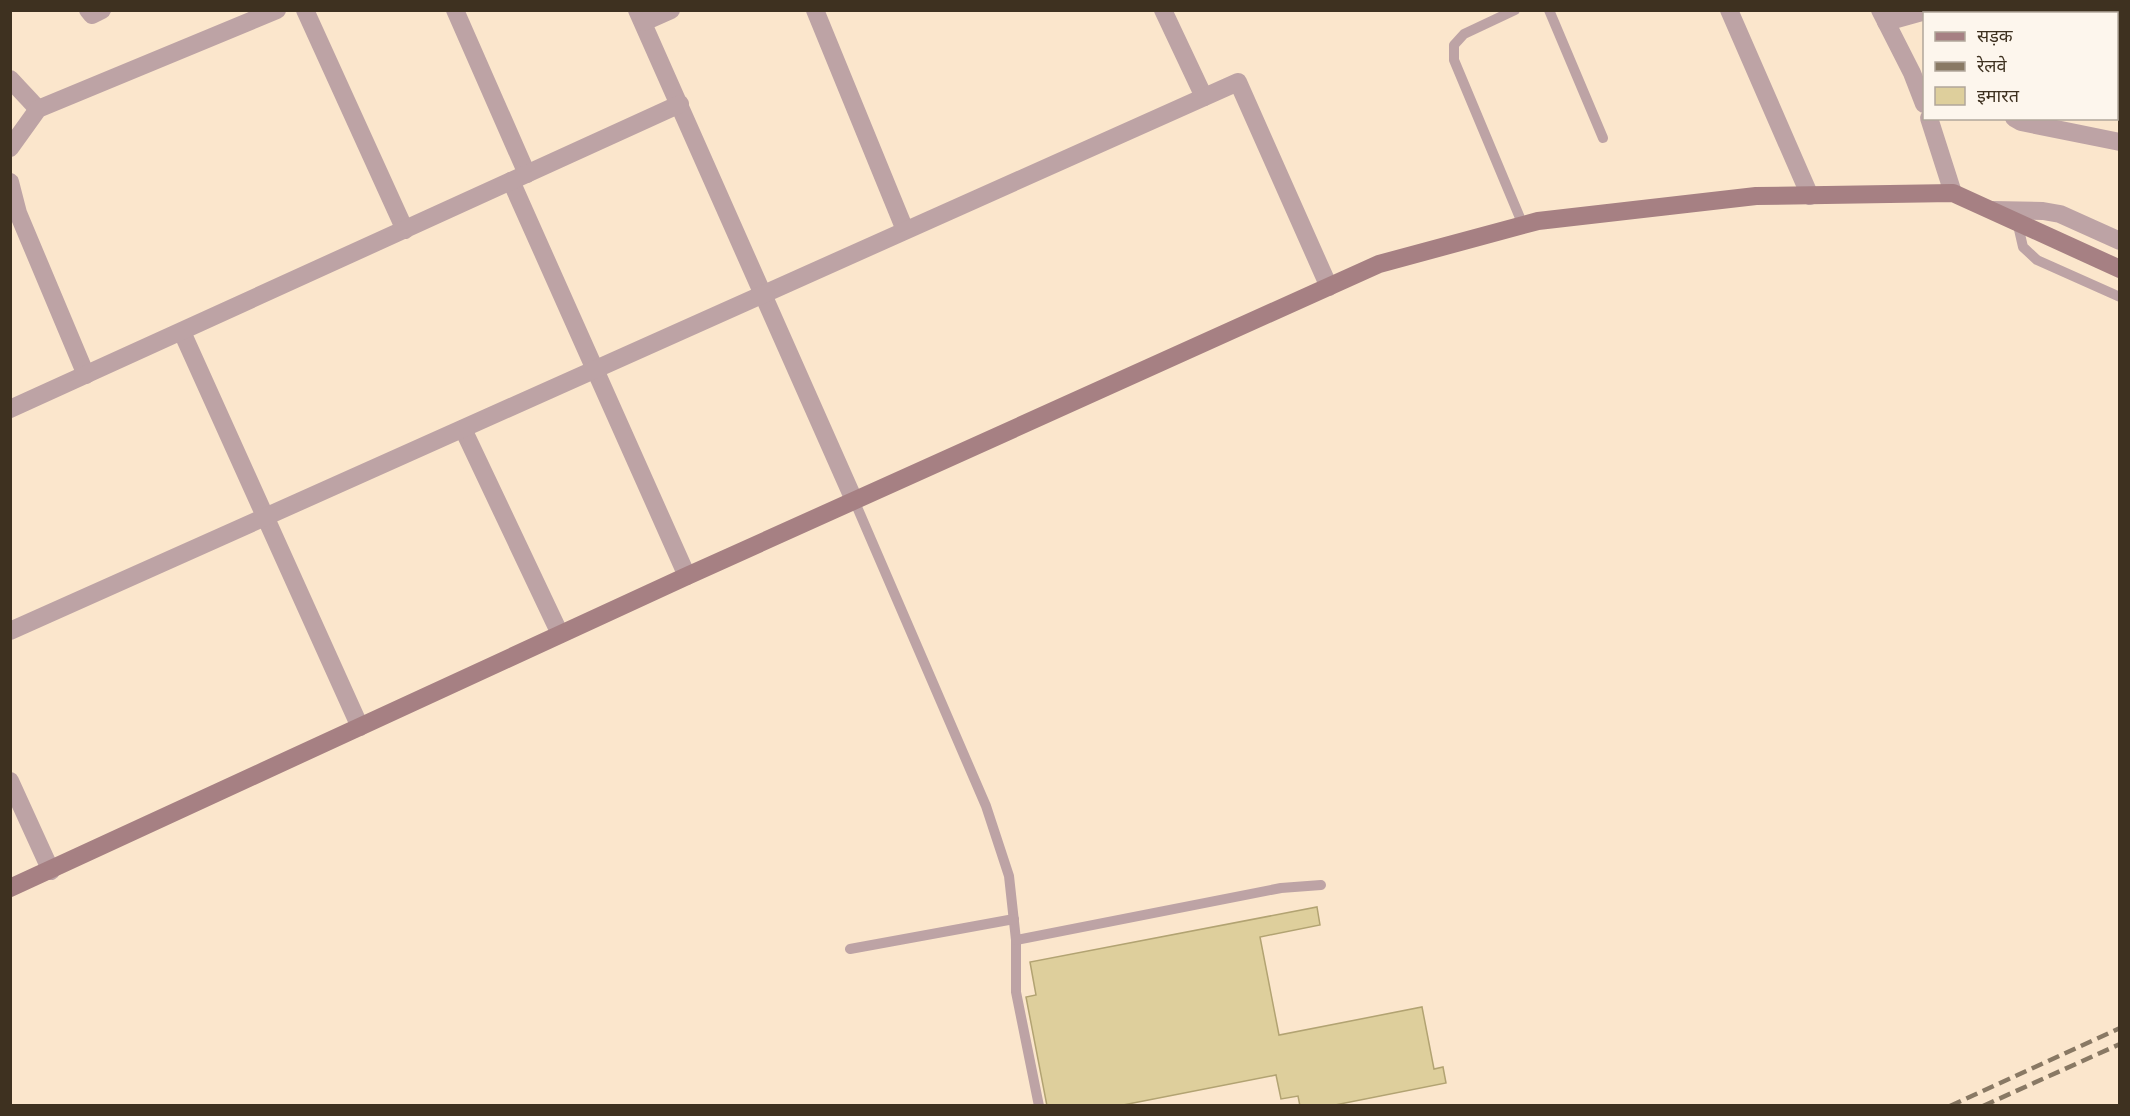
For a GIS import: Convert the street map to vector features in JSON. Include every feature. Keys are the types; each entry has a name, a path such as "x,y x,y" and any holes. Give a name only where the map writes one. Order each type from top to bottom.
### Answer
{"street":[{"path":"88,10 92,15 102,10"},
{"path":"10,148 38,109 277,10"},
{"path":"305,10 405,230"},
{"path":"455,10 594,369 687,576"},
{"path":"671,10 641,16 854,500"},
{"path":"815,10 905,230"},
{"path":"1163,10 1204,97"},
{"path":"1729,10 1810,196"},
{"path":"1923,102 1883,16 1929,10"},
{"path":"10,79 38,109"},
{"path":"10,631 1238,82 1329,287"},
{"path":"10,409 680,104"},
{"path":"1930,120 1953,193"},
{"path":"2018,120 2120,142"},
{"path":"10,182 18,213 86,375"},
{"path":"10,888 687,576 1379,264 1538,221 1756,196 1953,193 2120,269"},
{"path":"1992,210 2043,211 2060,214 2120,241"},
{"path":"182,332 360,727"},
{"path":"463,429 560,634"},
{"path":"10,781 51,871"}],"lane":[{"path":"1515,10 1464,34 1454,45 1454,60 1523,225"},
{"path":"1549,10 1603,138"},
{"path":"2017,221 2023,247 2037,260 2120,297"},
{"path":"854,500 986,806 1009,876 1016,940 1016,992 1039,1106"},
{"path":"1016,940 1281,888 1321,885"},
{"path":"850,949 1014,919"}],"building":[{"path":"1317,907 1320,925 1260,937 1279,1035 1422,1007 1434,1069 1443,1067 1446,1083 1330,1106 1300,1106 1298,1096 1281,1099 1276,1075 1118,1106 1047,1106 1026,997 1036,995 1030,962"}],"railway":[{"path":"1950,1106 2120,1028"},
{"path":"1983,1106 2120,1044"}]}
